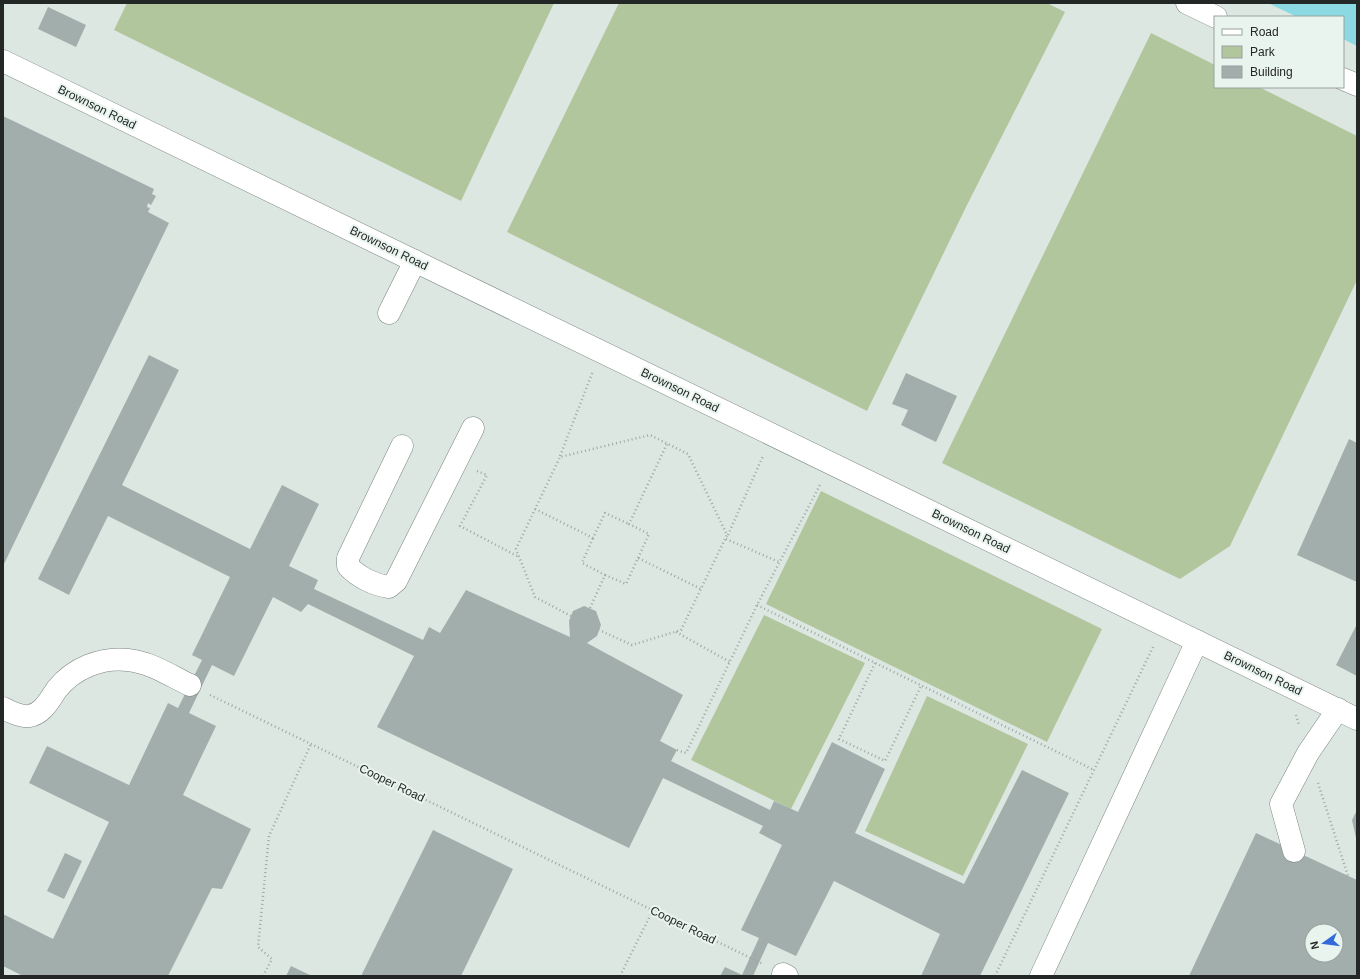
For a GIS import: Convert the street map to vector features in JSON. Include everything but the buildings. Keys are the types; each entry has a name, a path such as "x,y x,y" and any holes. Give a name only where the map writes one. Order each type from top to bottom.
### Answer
{"street":[{"path":"1187,3 1214,16"},
{"name":"Brownson Road","path":"3,61 1357,719"},
{"path":"1344,78 1357,85"},
{"path":"389,313 415,261"},
{"path":"402,446 348,558 348,566 354,573 380,586 389,587 396,581 473,428"},
{"path":"1040,976 1197,641"},
{"path":"3,708 12,713 29,716 42,709 71,674 89,665 110,659 129,660 154,667 190,685"},
{"path":"1294,851 1281,804 1308,753 1338,709"}],"path":[{"path":"586,368 600,375"},
{"path":"571,616 535,597 516,549 560,457 593,371"},
{"path":"560,457 650,435 688,454 727,535"},
{"path":"629,524 667,444"},
{"path":"599,630 632,645 681,630 726,539 764,454 757,451"},
{"path":"456,462 486,475 460,526 519,558"},
{"path":"814,478 829,485"},
{"path":"677,750 686,753 757,605 822,482"},
{"path":"535,508 593,538"},
{"path":"605,513 649,534 626,584 582,563 593,538 605,513"},
{"path":"726,539 779,562"},
{"path":"638,558 701,589"},
{"path":"590,608 605,575"},
{"path":"757,605 1094,770"},
{"path":"676,632 730,662"},
{"path":"995,976 1155,644 1148,640"},
{"path":"875,663 839,739 884,761 921,686"},
{"name":"Cooper Road","path":"190,685 785,975"},
{"path":"1295,711 1348,876"},
{"path":"263,976 272,959 258,947 268,836 310,744"},
{"path":"620,976 653,910"}],"green space":[{"path":"127,3 554,3 461,201 114,30"},
{"path":"619,3 1047,3 1065,12 967,205 867,411 507,232"},
{"path":"1151,33 1214,64 1214,88 1261,88 1357,136 1357,280 1230,546 1180,579 942,463"},
{"path":"821,491 1102,629 1047,742 766,604"},
{"path":"764,615 865,663 791,809 691,760"},
{"path":"927,696 1028,744 963,876 865,831"}],"water":[{"path":"1268,3 1357,3 1357,46 1344,40 1344,16 1295,16"}]}
